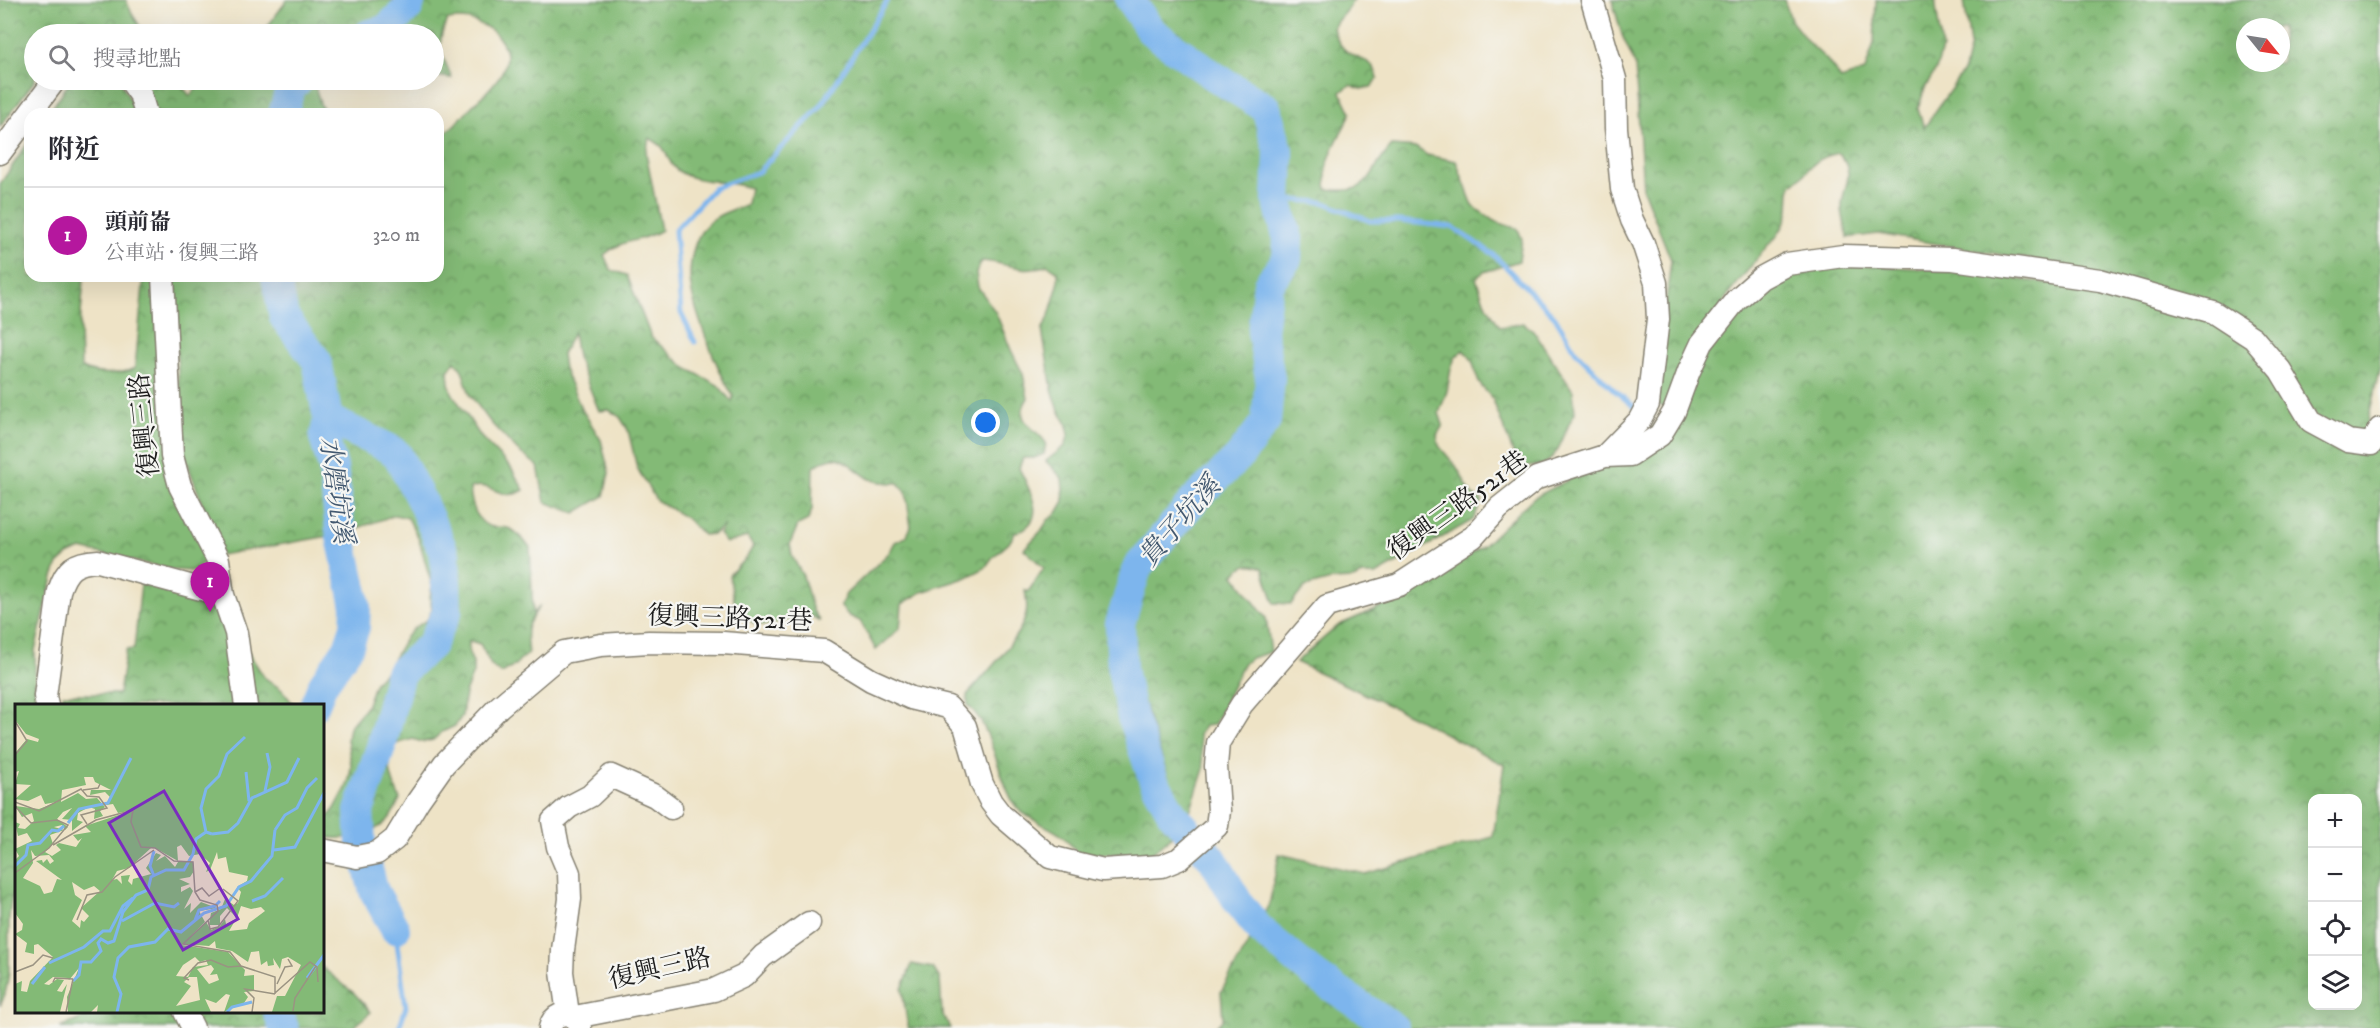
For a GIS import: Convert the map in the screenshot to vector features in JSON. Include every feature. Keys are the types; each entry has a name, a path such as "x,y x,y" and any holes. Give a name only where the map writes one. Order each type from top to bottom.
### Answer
{"street":[{"name":"復興三路521巷","path":"1592,0 1615,79 1616,128 1622,189 1656,283 1658,318 1648,404 1638,421 1605,456"},
{"path":"34,108 47,90"},
{"path":"137,90 144,108"},
{"path":"0,153 24,121"},
{"name":"復興三路521巷","path":"324,850 367,855 395,839 444,764 498,707 564,652 601,645 723,643 824,651 871,680 910,698 948,707 965,726 982,784 1000,816 1050,857 1103,870 1162,866 1179,859 1217,826 1219,811 1215,766 1218,743 1242,704 1327,606 1399,585 1473,537 1499,508 1537,478 1605,456 1630,455 1660,435 1674,412 1702,343 1736,300 1761,278 1787,264 1844,256 1953,259 2100,280 2213,312 2253,338 2282,371 2311,422 2348,441 2371,444 2380,429"},
{"name":"復興三路","path":"163,282 172,456 180,486 218,560 223,595 236,633 246,704"},
{"path":"47,704 45,696 59,591 70,569 81,562 98,561 223,595"},
{"path":"574,1020 562,972 570,899 569,873 558,847 553,821 569,807 590,796 611,776 655,796 671,808"},
{"name":"復興三路","path":"550,1028 555,1018 574,1020 714,990 744,976 763,956 809,923"},
{"path":"186,1013 192,1028"}],"green space":[{"path":"0,0 126,0 138,24 24,24 24,90 28,90 0,127"},
{"path":"287,0 1353,0 1333,28 1342,47 1373,66 1378,79 1371,87 1361,89 1350,85 1341,92 1351,113 1329,159 1327,189 1342,190 1361,186 1392,146 1417,148 1427,155 1456,161 1473,206 1494,221 1518,229 1522,239 1519,261 1484,272 1476,278 1484,301 1500,327 1523,323 1533,330 1573,391 1575,413 1554,456 1540,466 1519,468 1493,400 1479,383 1472,360 1463,350 1455,358 1451,368 1447,391 1439,413 1443,425 1437,435 1439,446 1456,466 1472,495 1482,500 1473,520 1376,575 1331,580 1305,587 1291,604 1274,603 1263,568 1247,565 1240,568 1234,575 1266,618 1271,652 1251,658 1243,664 1214,725 1204,726 1199,735 1204,769 1186,823 1176,801 1133,670 1131,685 1139,726 1176,829 1170,838 1151,854 1078,854 1062,836 1017,808 1007,791 988,736 976,714 968,706 967,695 1001,656 1023,623 1027,608 1025,590 1028,592 1044,568 1024,549 1048,520 1057,513 1064,501 1062,478 1046,461 1065,446 1069,434 1052,389 1042,330 1048,319 1058,285 1058,272 1048,265 1022,268 982,261 976,273 978,287 996,313 1023,374 1028,398 1024,406 1024,418 1046,443 1044,454 1034,458 1023,458 1019,468 1032,496 1035,513 1032,521 1026,528 1015,533 1009,543 992,558 985,568 965,578 922,592 902,604 900,628 876,650 860,621 849,616 840,606 846,594 889,553 895,542 906,537 911,527 906,492 898,483 873,480 837,458 830,458 813,468 812,510 808,520 798,525 790,544 792,556 803,576 813,611 820,621 810,615 766,625 755,624 736,610 729,575 747,557 753,546 747,537 726,543 719,534 724,525 714,534 703,535 686,518 656,500 637,468 628,430 620,417 609,410 599,411 577,357 573,333 562,354 564,369 581,408 601,440 609,473 604,496 575,513 545,502 538,466 518,451 491,423 470,395 462,370 455,361 448,371 452,393 481,437 511,468 524,490 516,494 509,494 485,487 470,488 475,512 482,522 493,527 510,529 530,547 533,614 540,606 527,628 528,654 511,668 500,673 491,665 480,644 469,641 473,673 465,693 462,716 455,726 442,732 433,740 422,742 413,739 392,745 391,773 400,799 389,819 374,830 356,836 338,838 324,836 324,822 334,810 350,776 351,764 347,739 349,727 366,707 375,682 387,670 406,637 414,628 427,620 432,609 430,597 432,586 419,540 408,518 395,515 340,534 221,555 183,451 172,282 444,282 444,133 493,85 504,69 506,60 501,41 494,32 468,20 448,20 444,28 444,24 269,24","holes":["649,138 661,146 676,169 687,176 750,188 747,204 718,216 704,228 695,244 690,270 691,288 700,320 713,355 733,396 732,402 718,385 686,368 651,337 627,275 611,270 604,255 618,246 661,230 646,153"]},
{"path":"1612,0 1784,0 1792,22 1841,79 1865,71 1874,43 1876,0 1935,0 1942,49 1936,70 1925,88 1918,108 1924,128 1964,70 1970,45 1964,0 2380,0 2380,366 2366,430 2360,435 2316,417 2255,333 2059,264 1878,234 1847,238 1842,201 1848,175 1845,161 1839,153 1816,162 1791,185 1788,214 1782,229 1728,295 1664,407 1654,403 1671,260 1643,189 1635,65 1622,35"},
{"path":"444,58 452,78 444,77"},
{"path":"64,90 125,90 134,108 52,108"},
{"path":"144,90 185,90 190,96 195,90 316,90 323,108 150,108"},
{"path":"24,149 24,282 84,282 80,327 81,367 93,372 108,373 135,368 143,282 154,282 163,405 206,549 205,561 194,571 173,570 81,549 68,555 58,564 35,650 35,704 15,704 15,889 9,915 8,977 0,1006 0,184"},
{"path":"1863,265 1943,270 2095,289 2210,318 2252,348 2308,426 2380,443 2380,1028 1215,1028 1223,1019 1221,992 1269,906 1279,854 1365,874 1493,837 1504,765 1414,717 1296,662 1339,625 1392,602 1483,546 1533,498 1590,469 1629,460 1736,314 1759,290 1787,270"},
{"path":"146,581 215,599 264,677 282,690 293,704 63,704 63,694 119,694 126,650 134,649 141,584"},
{"path":"912,964 933,968 940,979 942,1013 950,1028 908,1028 902,989"},
{"path":"324,969 355,994 371,1012 353,1028 60,1028 94,1013 324,1013"}],"waterway":[{"name":"水磨坑溪","path":"391,24 408,8 411,0"},
{"path":"695,342 681,313 675,230 714,188 758,172 821,106 888,0"},
{"name":"貴子坑溪","path":"1130,0 1151,31 1214,76 1266,108 1279,153 1277,199 1288,239 1287,259 1268,284 1262,332 1270,378 1266,421 1239,457 1195,499 1137,568 1120,624 1122,669 1132,717 1154,781 1172,813 1212,858 1238,902 1261,931 1317,977 1394,1028"},
{"name":"水磨坑溪","path":"285,108 290,90"},
{"path":"1277,199 1323,202 1370,221 1400,221 1452,227 1493,254 1555,317 1576,352 1637,409"},
{"name":"水磨坑溪","path":"277,282 284,317 317,361 328,419 324,438 333,467 341,537 356,606 355,627 348,648 323,684 315,704"},
{"path":"328,419 397,454 422,502 445,555 447,612 431,645 400,673 381,747 359,811 361,843 374,891 395,929"},
{"path":"395,929 406,1007 399,1028"},
{"name":"水磨坑溪","path":"278,1013 284,1028"},
{"path":"272,1028 280,1017"}],"place":[{"name":"頭前崙","path":"210,612"}]}
